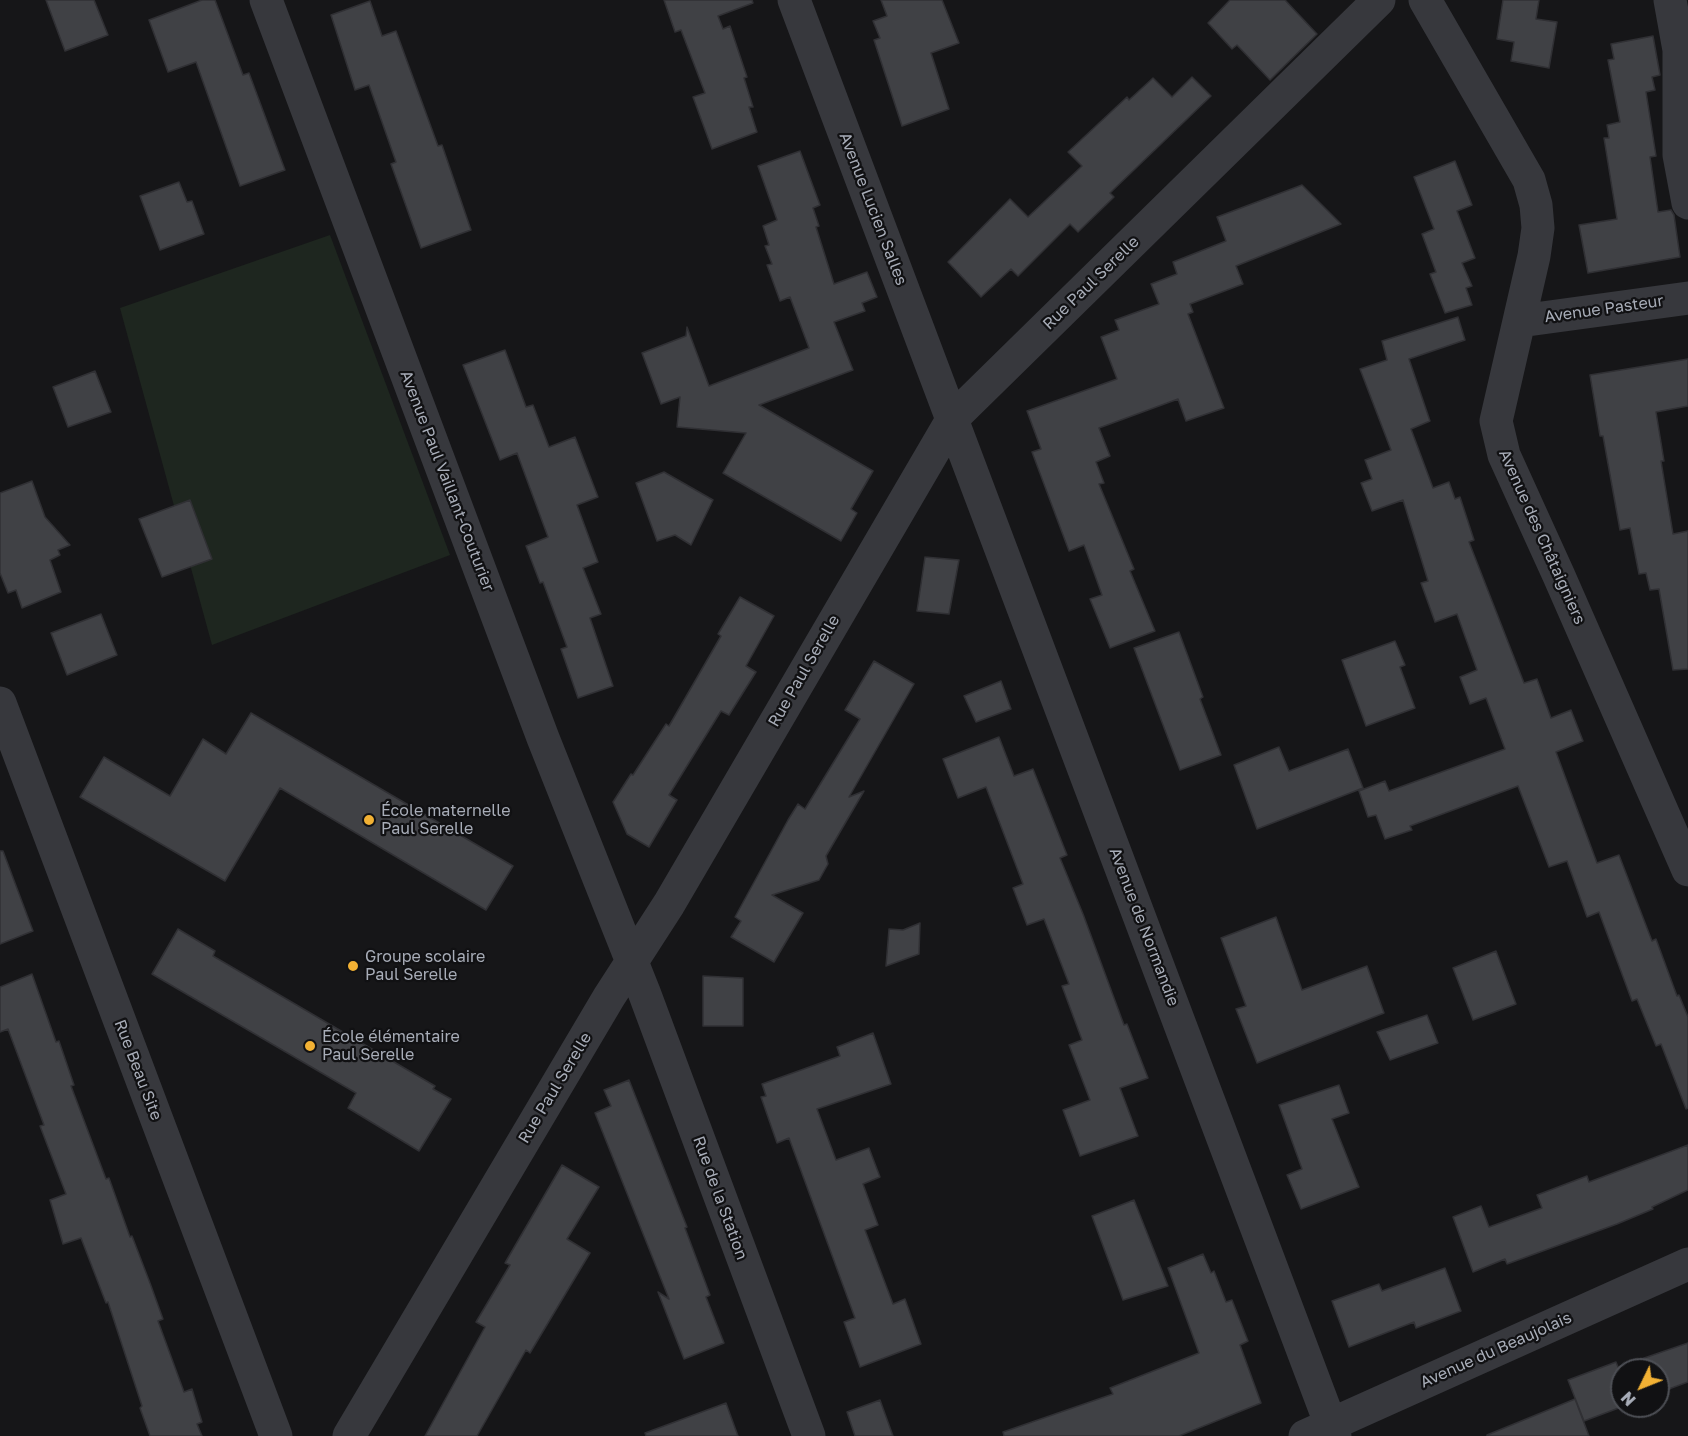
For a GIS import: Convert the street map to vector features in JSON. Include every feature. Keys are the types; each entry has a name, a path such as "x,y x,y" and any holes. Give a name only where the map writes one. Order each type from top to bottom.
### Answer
{"street":[{"name":"Avenue Paul Vaillant-Couturier","path":"266,0 543,738 631,960"},
{"name":"Avenue Lucien Salles","path":"794,0 953,418"},
{"name":"Rue Paul Serelle","path":"349,1436 631,960 669,904 953,418 1379,0"},
{"name":"Avenue des Châtaigniers","path":"1425,0 1529,180 1536,205 1538,228 1534,256 1496,420 1504,455 1688,870"},
{"path":"1670,0 1679,50 1678,155 1688,203"},
{"name":"Avenue Pasteur","path":"1520,321 1688,298"},
{"name":"Avenue de Normandie","path":"953,418 1324,1432"},
{"name":"Rue Beau Site","path":"0,703 276,1436"},
{"name":"Rue de la Station","path":"631,960 809,1436"},
{"name":"Avenue du Beaujolais","path":"1324,1432 1688,1264"}],"shaded area":[{"path":"330,235 450,555 212,645 120,308"}],"building":[{"path":"46,0 94,0 108,35 65,51"},
{"path":"202,0 215,0 243,75 249,73 285,170 240,186 196,62 168,72 149,20"},
{"path":"664,0 752,0 753,3 718,16 723,29 730,26 747,77 744,78 753,107 749,107 757,132 712,149 693,97 705,93 681,30 675,32"},
{"path":"881,0 942,0 959,43 931,53 949,109 902,126 874,40 880,38 873,21 887,16"},
{"path":"1230,0 1285,0 1317,34 1270,80 1237,45 1232,49 1208,23"},
{"path":"1503,0 1539,0 1536,19 1557,22 1549,68 1511,61 1514,42 1497,39"},
{"path":"370,1 382,36 396,31 438,146 442,145 471,230 421,248 391,164 396,162 369,85 355,90 331,15"},
{"path":"1653,36 1660,75 1652,77 1655,90 1646,92 1656,156 1650,157 1658,212 1671,210 1674,215 1680,257 1588,273 1579,225 1617,219 1604,138 1609,138 1607,125 1620,122 1608,60 1614,59 1611,44"},
{"path":"1192,77 1211,96 1110,193 1114,197 1078,232 1070,224 1018,276 1011,269 981,297 948,262 1010,199 1028,217 1082,166 1068,152 1127,97 1129,100 1153,78 1172,97"},
{"path":"800,151 820,205 813,208 819,226 816,227 834,284 867,272 877,297 862,303 865,311 834,322 853,370 759,405 873,471 851,509 857,513 841,541 723,473 746,433 677,427 680,397 661,404 642,353 686,336 687,327 709,386 809,348 790,297 780,301 767,265 772,264 765,246 769,245 763,226 777,220 758,166"},
{"path":"1455,161 1472,205 1457,211 1475,258 1462,263 1472,286 1466,288 1472,305 1445,313 1430,274 1436,272 1422,234 1434,229 1414,177"},
{"path":"179,182 187,202 192,201 204,234 160,250 140,196"},
{"path":"1302,185 1341,224 1236,266 1243,284 1190,304 1193,312 1188,314 1224,408 1186,421 1178,399 1099,428 1110,456 1096,462 1104,483 1099,484 1134,569 1130,571 1155,631 1110,648 1090,599 1102,595 1084,545 1069,551 1032,452 1041,449 1027,411 1117,379 1101,337 1119,330 1115,320 1159,304 1151,284 1177,274 1173,262 1226,241 1217,217"},
{"path":"1458,317 1465,340 1409,359 1430,421 1411,429 1433,488 1449,482 1455,499 1460,497 1474,540 1469,542 1524,683 1537,679 1551,718 1571,710 1583,741 1556,752 1597,863 1619,855 1652,941 1656,939 1677,996 1679,995 1688,1017 1688,1108 1686,1109 1661,1044 1656,1046 1637,999 1632,1001 1599,912 1587,917 1567,861 1549,867 1518,786 1410,826 1412,830 1385,839 1376,815 1368,817 1359,791 1385,781 1389,791 1505,749 1486,698 1470,704 1460,677 1477,670 1457,614 1435,622 1421,583 1428,581 1403,500 1372,511 1361,483 1372,479 1365,460 1391,450 1360,369 1387,360 1382,341"},
{"path":"505,350 526,407 533,405 549,447 575,437 598,497 577,505 598,562 583,568 601,614 590,618 613,686 578,698 561,649 567,647 543,582 540,583 526,546 548,537 517,453 500,460 463,365"},
{"path":"1688,359 1688,406 1656,412 1664,461 1661,461 1673,534 1688,531 1688,669 1673,670 1659,589 1650,590 1646,573 1639,574 1630,528 1620,530 1590,375"},
{"path":"95,371 111,412 68,427 53,387"},
{"path":"664,472 713,500 691,545 675,535 657,541 636,483"},
{"path":"32,481 45,517 70,545 58,550 60,555 50,560 61,592 22,608 16,590 8,593 0,573 0,493"},
{"path":"190,500 212,559 162,577 139,519"},
{"path":"925,557 959,560 949,614 917,611"},
{"path":"740,597 774,616 746,666 756,672 729,715 721,711 669,795 677,800 649,847 627,834 613,802 666,724 669,726 721,636 718,634"},
{"path":"101,614 117,655 67,675 51,633"},
{"path":"1179,632 1221,755 1180,770 1134,648"},
{"path":"1395,641 1405,665 1400,667 1415,708 1366,726 1342,660"},
{"path":"874,661 914,684 849,797 864,791 826,856 828,864 819,880 772,895 803,913 774,962 731,937 741,921 735,917 798,804 805,809 860,719 845,710"},
{"path":"1001,681 1011,709 976,722 964,696"},
{"path":"251,713 513,866 486,910 280,788 225,881 80,797 104,757 170,796 203,739 226,754"},
{"path":"999,737 1014,776 1033,769 1067,855 1060,858 1124,1025 1127,1024 1148,1078 1120,1088 1138,1136 1080,1156 1063,1110 1090,1100 1069,1045 1082,1040 1062,986 1069,984 1044,919 1027,925 1013,888 1023,884 986,787 958,798 943,759"},
{"path":"1279,747 1289,771 1348,749 1363,788 1257,829 1234,765"},
{"path":"0,851 3,851 33,931 0,944"},
{"path":"1276,917 1302,990 1367,966 1384,1013 1257,1063 1236,1009 1246,1006 1221,938"},
{"path":"920,923 919,954 886,966 889,929 903,930"},
{"path":"178,929 215,951 213,956 435,1086 433,1089 451,1099 419,1151 348,1108 356,1093 152,974"},
{"path":"1496,951 1516,1004 1473,1020 1453,968"},
{"path":"32,974 56,1042 59,1041 74,1085 71,1086 106,1179 109,1178 130,1237 132,1236 150,1283 163,1319 158,1321 184,1392 192,1389 202,1422 197,1424 202,1436 150,1436 108,1302 106,1303 81,1238 63,1244 50,1200 66,1194 40,1126 44,1125 8,1029 0,1032 0,987"},
{"path":"703,976 743,978 743,1026 703,1026"},
{"path":"1427,1015 1438,1043 1390,1060 1377,1032"},
{"path":"873,1033 891,1084 817,1109 836,1160 869,1148 880,1177 863,1184 878,1225 865,1230 893,1304 905,1299 921,1344 860,1367 844,1322 855,1318 789,1138 777,1143 761,1097 766,1096 762,1084 840,1056 837,1047"},
{"path":"629,1080 687,1227 685,1228 710,1295 706,1297 724,1343 684,1359 658,1292 669,1299 595,1113 611,1106 604,1090"},
{"path":"1339,1085 1349,1113 1332,1119 1359,1187 1301,1209 1287,1175 1302,1169 1279,1105"},
{"path":"1688,1145 1688,1190 1652,1207 1653,1209 1617,1224 1507,1264 1505,1259 1473,1272 1453,1217 1481,1206 1489,1227 1542,1208 1537,1195 1587,1176 1589,1182"},
{"path":"562,1165 599,1187 567,1239 590,1253 530,1353 526,1350 477,1436 425,1436 485,1327 476,1322 510,1265 505,1263"},
{"path":"1134,1200 1168,1286 1123,1300 1092,1216"},
{"path":"1203,1254 1211,1273 1214,1271 1226,1302 1232,1300 1248,1341 1240,1345 1261,1403 1179,1436 1004,1436 1003,1432 1113,1394 1110,1388 1199,1353 1168,1268"},
{"path":"1445,1268 1461,1311 1416,1328 1414,1322 1349,1347 1332,1301 1379,1284 1382,1291"},
{"path":"1688,1343 1688,1382 1670,1389 1670,1358 1644,1358"},
{"path":"1610,1364 1610,1411 1584,1421 1568,1380"},
{"path":"1575,1399 1589,1436 1487,1436 1487,1435"},
{"path":"880,1400 893,1436 855,1436 847,1412"},
{"path":"726,1403 738,1436 646,1436 645,1433"}],"place":[{"name":"École maternelle Paul Serelle","path":"369,820"},
{"name":"Groupe scolaire Paul Serelle","path":"353,966"},
{"name":"École élémentaire Paul Serelle","path":"310,1046"}]}
